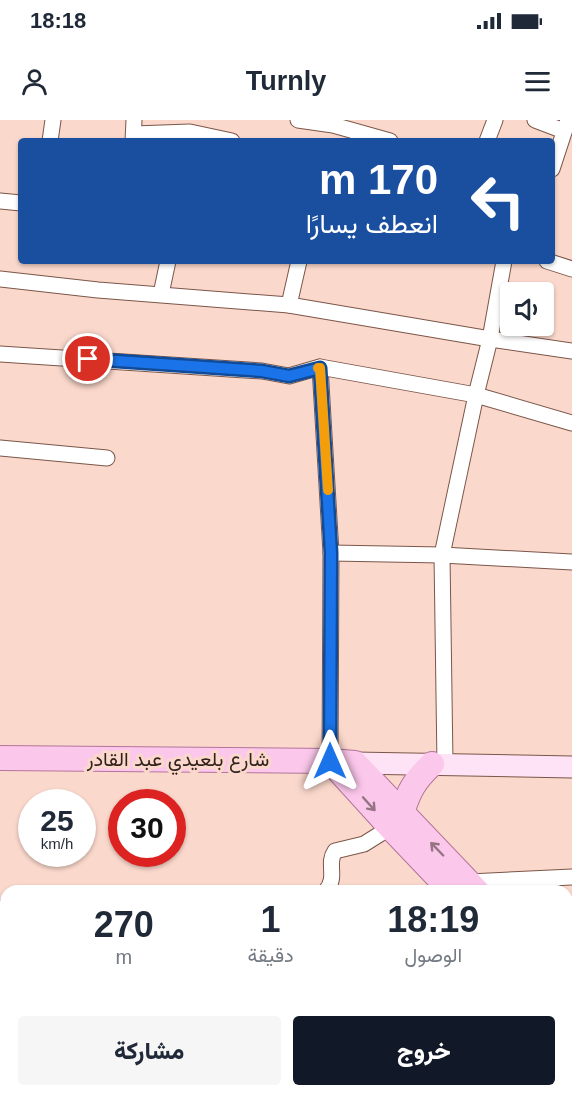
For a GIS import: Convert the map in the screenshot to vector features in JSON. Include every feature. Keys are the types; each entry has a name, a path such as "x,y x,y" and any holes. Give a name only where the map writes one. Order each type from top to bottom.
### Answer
{"main road":[{"name":"شارع بلعيدي عبد القادر","path":"0,758 330,761 572,767"},
{"path":"330,761 396,819 462,885"},
{"path":"355,763 396,819"},
{"path":"396,819 416,780 439,764"}],"street":[{"path":"50,138 53,120"},
{"path":"298,120 334,123 381,138"},
{"path":"488,138 495,120"},
{"path":"535,120 566,126 555,160"},
{"path":"134,132 190,131 219,138"},
{"path":"0,201 18,203"},
{"path":"161,294 167,264"},
{"path":"289,305 298,264"},
{"path":"439,764 442,555 490,339 503,264"},
{"path":"555,264 572,269"},
{"path":"0,279 98,290 289,305 572,351"},
{"path":"0,354 251,370 289,376 320,368 476,395 572,423"},
{"path":"320,368 331,553 330,761"},
{"path":"0,448 107,458"},
{"path":"331,553 442,555 572,562"},
{"path":"330,885 332,857 335,850 363,844 380,834 396,819"},
{"path":"494,885 572,877"}],"slow traffic":[{"path":"318,368 320,368 328,490"}],"route":[{"path":"88,359 262,371 289,376 320,368 331,553 330,761"}]}
